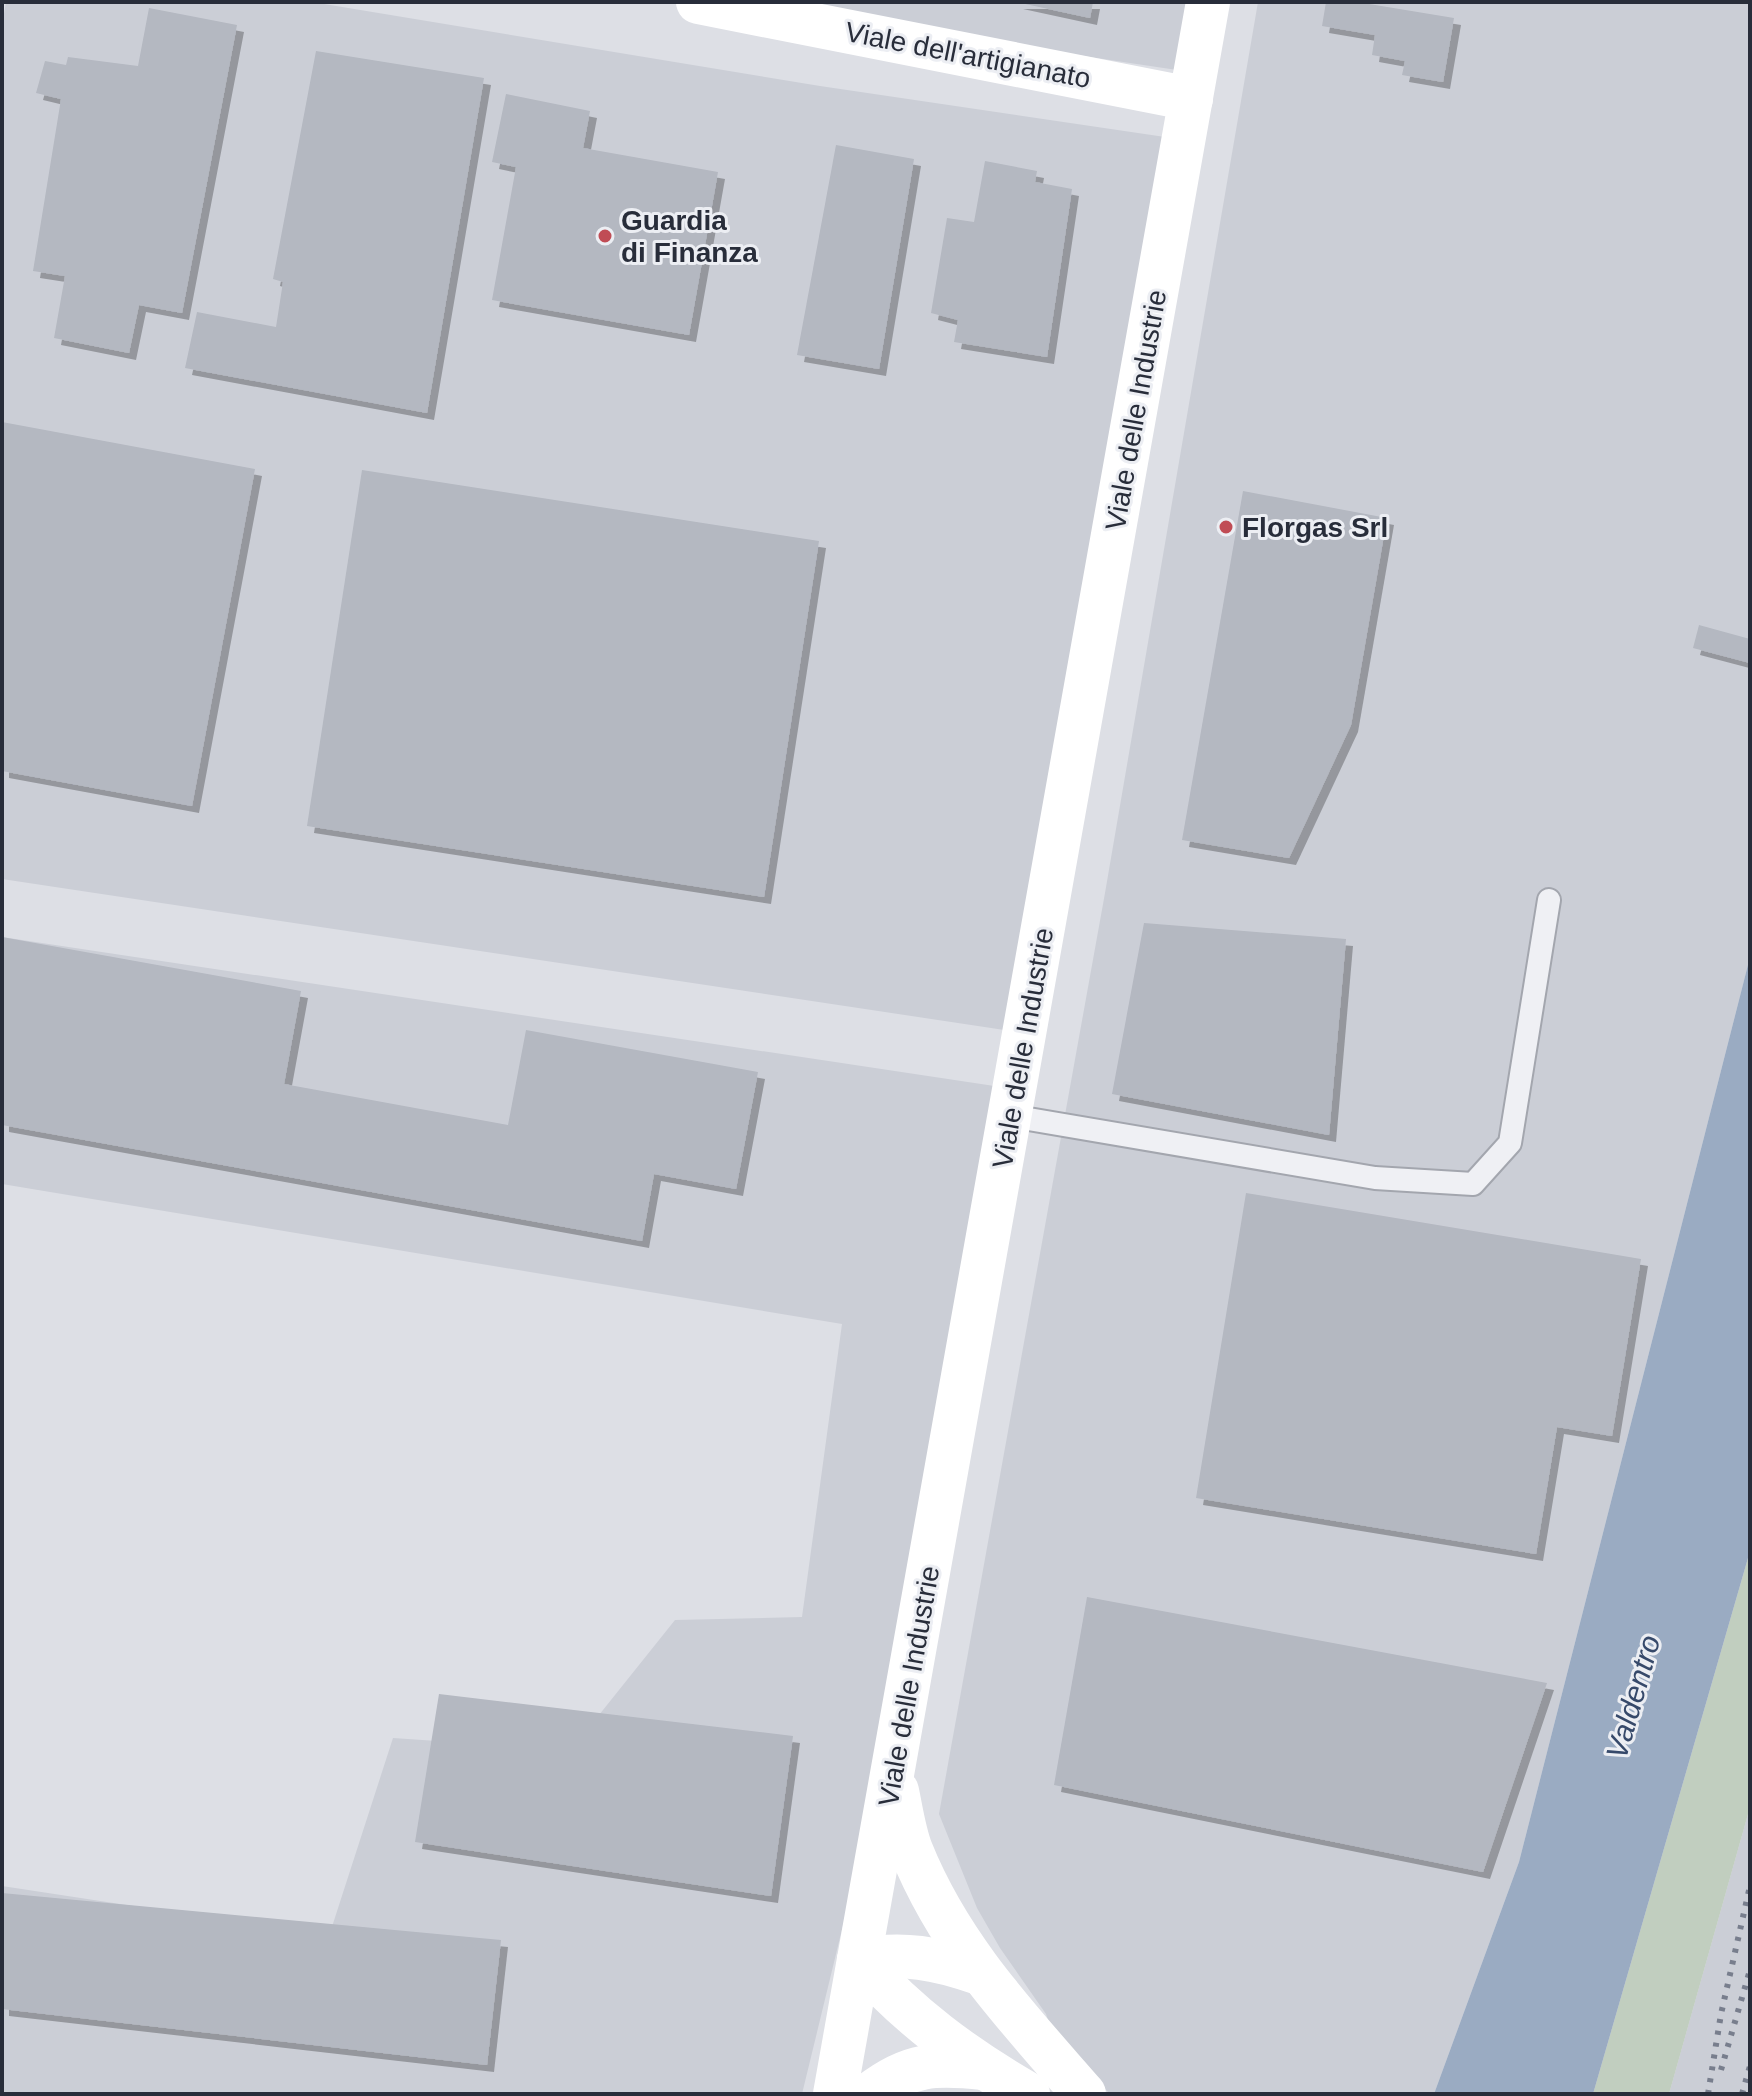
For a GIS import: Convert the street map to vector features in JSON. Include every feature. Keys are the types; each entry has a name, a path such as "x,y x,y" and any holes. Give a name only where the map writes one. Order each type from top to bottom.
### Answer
{"main road":[{"name":"Viale dell'artigianato","path":"698,2 1191,99"},
{"name":"Viale delle Industrie","path":"835,2094 1208,2"},
{"path":"893,1777 910,1848 933,1898 979,1973 1084,2094"},
{"path":"859,1960 894,1954 920,1955 979,1973"},
{"path":"859,1960 913,2015 984,2068 1028,2094"},
{"path":"870,2094 890,2079 923,2065 984,2068"}],"lane":[{"path":"1011,1116 1375,1178 1473,1184 1510,1143 1549,900"}],"shaded area":[{"path":"6,2 312,2 820,86 1165,137 1011,1031 2,879 2,25"},
{"path":"723,2 1189,2 1177,70"},
{"path":"1258,2 1750,2 1750,957 1519,1862 1434,2094 1110,2094 1054,2038 1046,2014 1000,1948 977,1908 939,1814 1105,893"},
{"path":"2,937 1001,1087 871,1810 802,2094 2,2094 2,1886 329,1936 393,1738 571,1750 675,1620 802,1617 842,1324 2,1184"},
{"path":"1750,1807 1750,2094 1669,2094"}],"green space":[{"path":"1750,1551 1750,1807 1669,2094 1593,2094"}],"water":[{"name":"Valdentro","path":"1750,957 1750,1551 1593,2094 1434,2094 1519,1862"}],"building":[{"path":"1016,2 1093,2 1090,18"},
{"path":"1326,2 1357,2 1454,18 1443,82 1402,75 1405,61 1372,55 1375,35 1322,26"},
{"path":"149,8 237,25 182,313 139,305 129,353 54,338 65,276 33,271 61,99 36,93 45,61 66,65 68,57 138,66"},
{"path":"316,51 484,78 427,413 185,368 197,312 276,327 283,282 273,279"},
{"name":"Guardia di Finanza","path":"506,94 590,111 583,148 718,172 689,335 492,300 516,167 492,162"},
{"path":"836,145 914,159 879,369 797,355"},
{"path":"985,161 1037,171 1035,182 1072,189 1047,357 954,342 958,320 931,313 947,218 974,222"},
{"path":"2,422 255,469 192,806 2,771"},
{"path":"362,470 819,541 764,897 307,826"},
{"path":"1243,491 1387,518 1351,725 1289,858 1182,840"},
{"path":"1699,625 1750,639 1750,663 1693,648"},
{"path":"1144,923 1346,939 1329,1135 1112,1094"},
{"path":"2,937 301,991 284,1084 508,1125 526,1030 758,1072 736,1189 654,1174 642,1241 2,1125"},
{"path":"1246,1193 1641,1259 1612,1436 1557,1427 1536,1554 1196,1498"},
{"path":"1087,1597 1547,1683 1483,1872 1054,1785"},
{"path":"439,1694 793,1736 771,1896 415,1842"},
{"path":"2,1893 501,1940 487,2065 2,2009"}],"railway":[{"path":"1708,2094 1721,2014 1750,1886"},
{"path":"1721,2070 1750,1970"},
{"path":"1742,2094 1750,2066"}],"place":[{"name":"Guardia di Finanza","path":"605,236"},
{"name":"Florgas Srl","path":"1226,527"}]}
